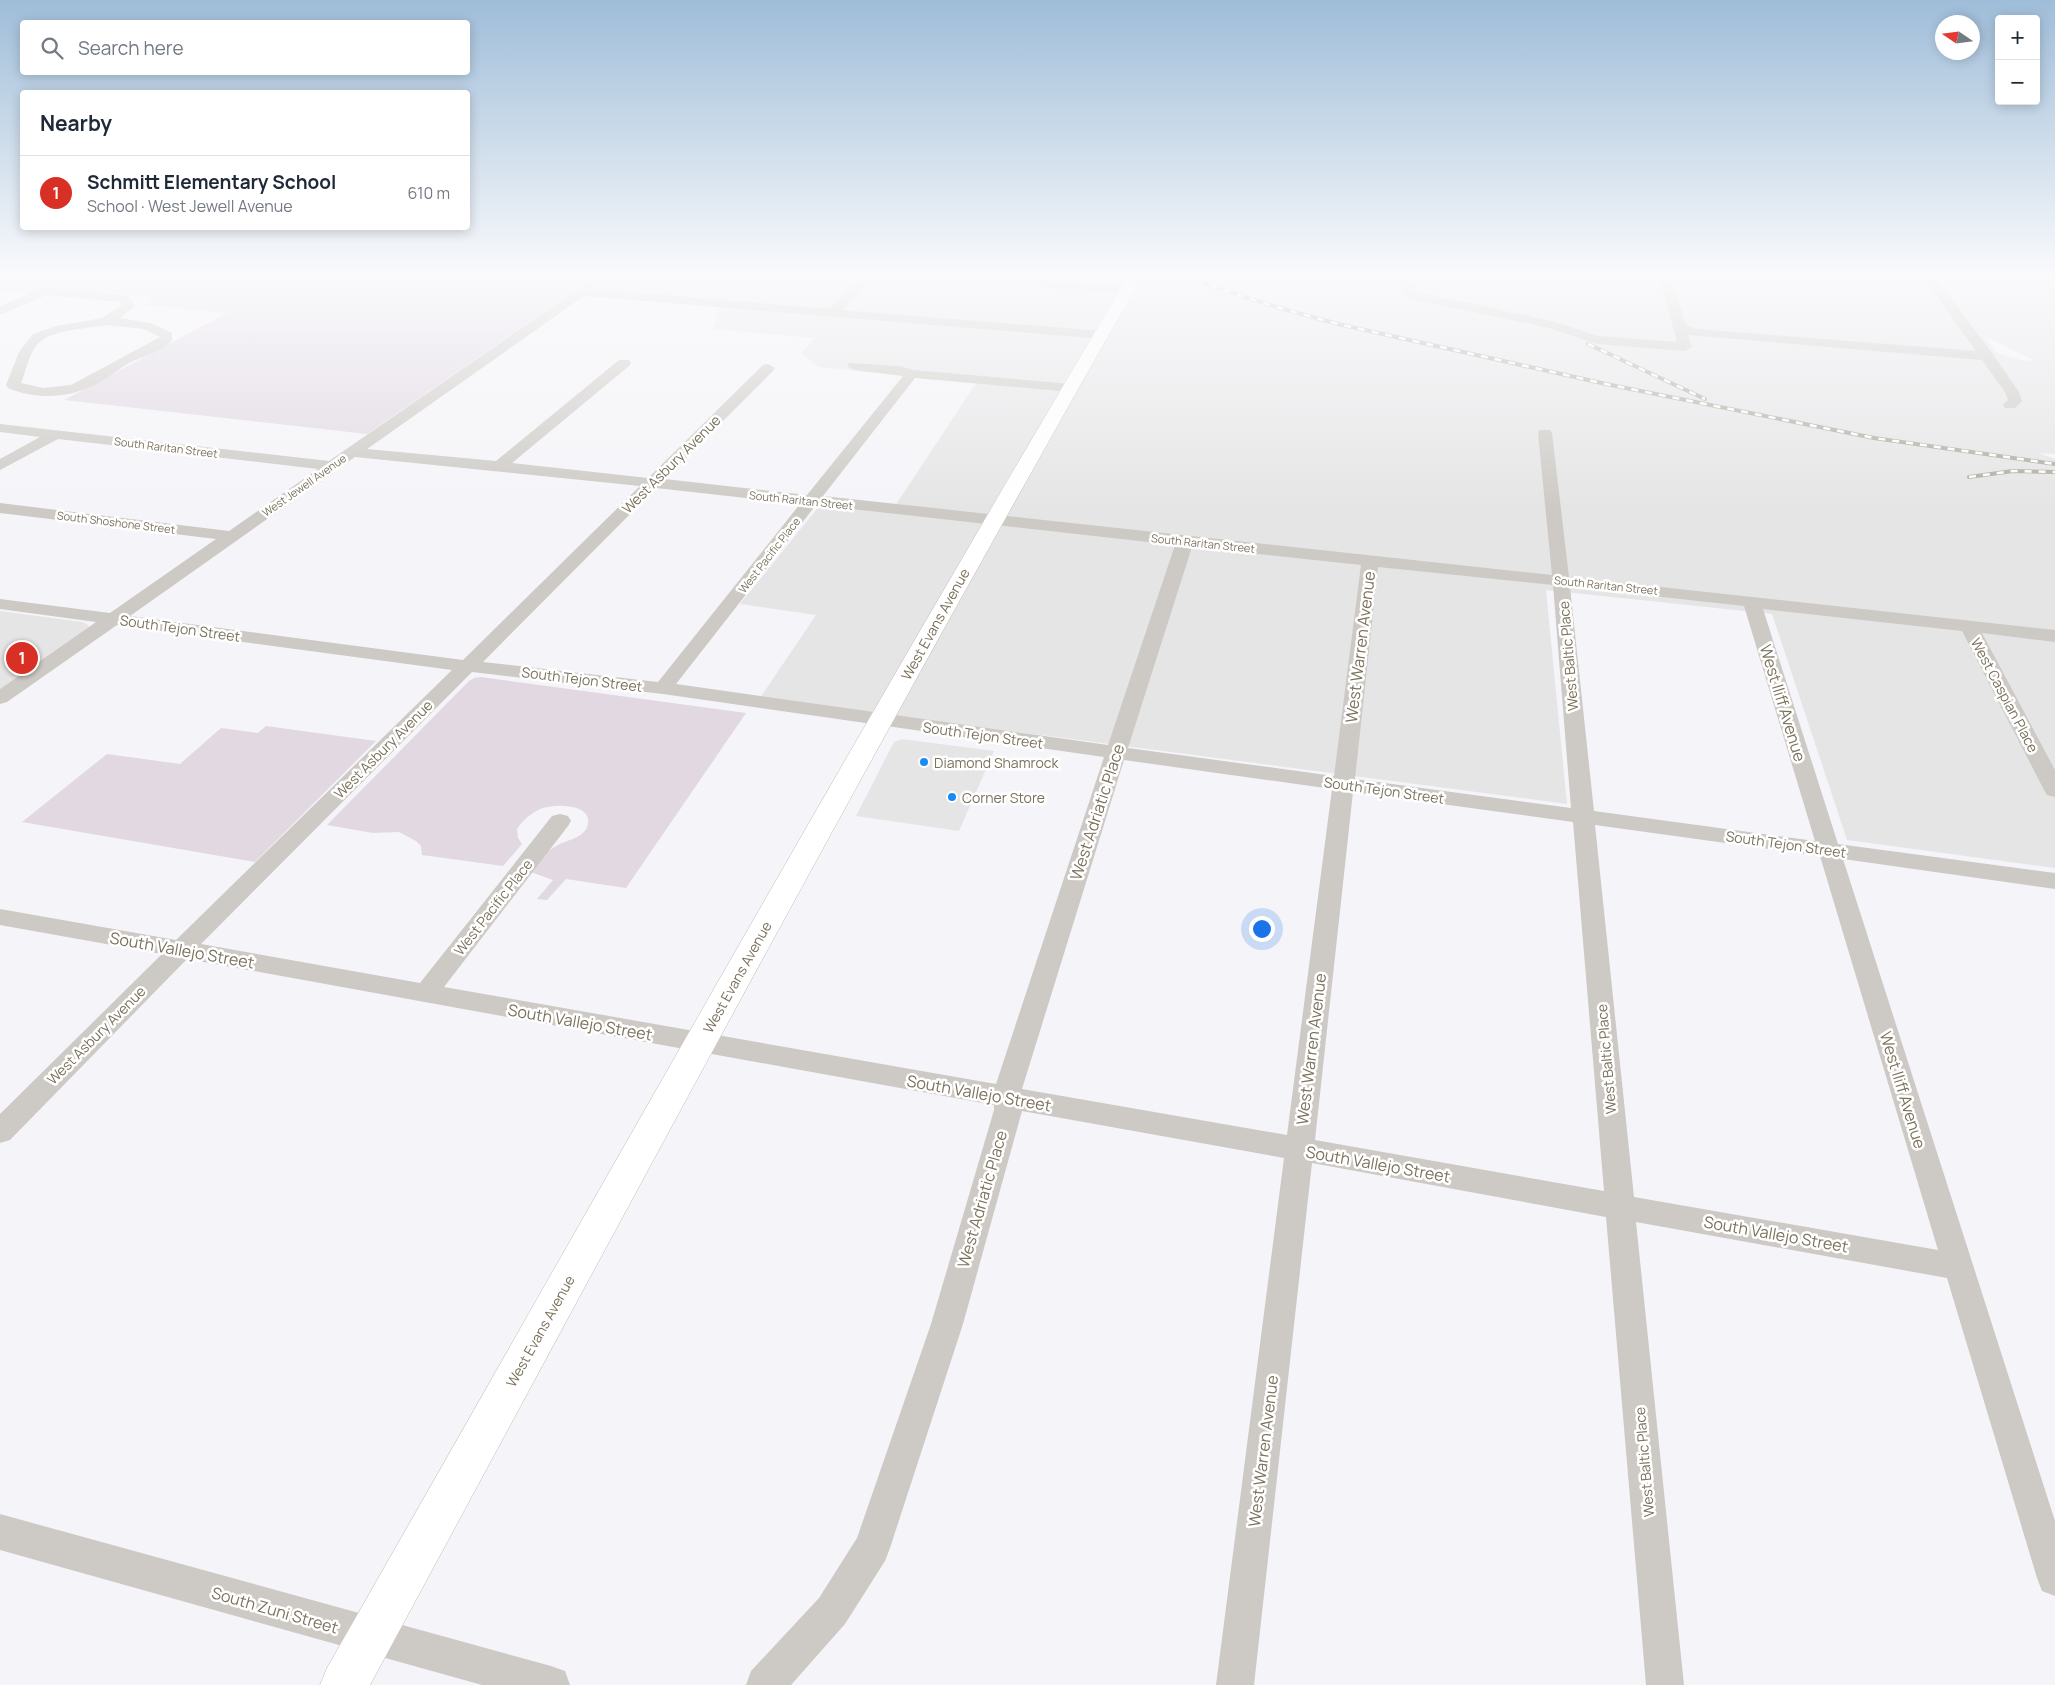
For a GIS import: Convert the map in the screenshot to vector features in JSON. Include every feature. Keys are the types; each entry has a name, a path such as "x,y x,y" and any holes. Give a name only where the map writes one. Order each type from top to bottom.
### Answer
{"main road":[{"name":"West Evans Avenue","path":"344,1685 993,520 1092,352"}],"street":[{"path":"26,352 13,385 24,390 44,393 71,389 94,380 108,369 144,352"},
{"name":"West Jewell Avenue","path":"0,698 496,352"},
{"path":"1938,352 1987,356"},
{"path":"1984,352 2015,398 2015,401 2010,405"},
{"path":"499,466 624,363"},
{"path":"854,366 899,370 911,374 1071,388"},
{"name":"West Asbury Avenue","path":"0,1132 768,368"},
{"name":"West Pacific Place","path":"663,688 911,374"},
{"name":"South Raritan Street","path":"0,428 332,466"},
{"name":"West Baltic Place","path":"1545,433 1561,581 1665,1685"},
{"path":"0,465 56,434"},
{"name":"South Raritan Street","path":"351,452 499,466 2055,636"},
{"name":"South Shoshone Street","path":"0,508 231,536"},
{"name":"West Adriatic Place","path":"765,1685 832,1611 872,1548 947,1324 1008,1110 1007,1098 1011,1078 1185,541"},
{"name":"West Warren Avenue","path":"1235,1685 1370,561"},
{"name":"West Iliff Avenue","path":"1752,602 2055,1578"},
{"name":"South Tejon Street","path":"0,604 467,666 663,688 881,721 2055,881"},
{"name":"West Caspian Place","path":"1969,627 2055,790"},
{"name":"West Pacific Place","path":"425,994 560,821"},
{"name":"South Vallejo Street","path":"0,917 1958,1267"},
{"name":"South Zuni Street","path":"0,1532 551,1685"}],"shaded area":[{"path":"155,352 486,352 367,434 64,400"},
{"path":"1996,352 2025,361 2034,360 2017,352 2055,352 2055,454 2039,453 2055,459 2055,868 1847,840 1772,614 1546,590 1567,804 760,698 816,615 740,604 825,499 895,506 976,383 819,367 801,353"},
{"path":"0,611 82,622 89,627 0,689"},
{"path":"481,677 746,713 626,888 566,879 547,900 537,899 553,880 531,872 550,850 582,834 587,827 588,819 585,813 580,809 572,807 546,807 536,811 527,818 517,829 518,838 522,844 503,866 422,855 421,846 416,841 399,832 373,833 327,825 469,681"},
{"path":"266,726 376,741 255,862 22,822 107,754 180,764 221,728 258,733"},
{"path":"902,739 994,751 959,831 856,816 894,742"}],"railway":[{"path":"1461,352 1606,384 1874,438 2055,464"},
{"path":"1604,352 1705,399"},
{"path":"1969,477 2013,471 2055,472"}],"place":[{"name":"Schmitt Elementary School","path":"22,658"},
{"name":"Diamond Shamrock","path":"924,762"},
{"name":"Corner Store","path":"952,797"}]}
